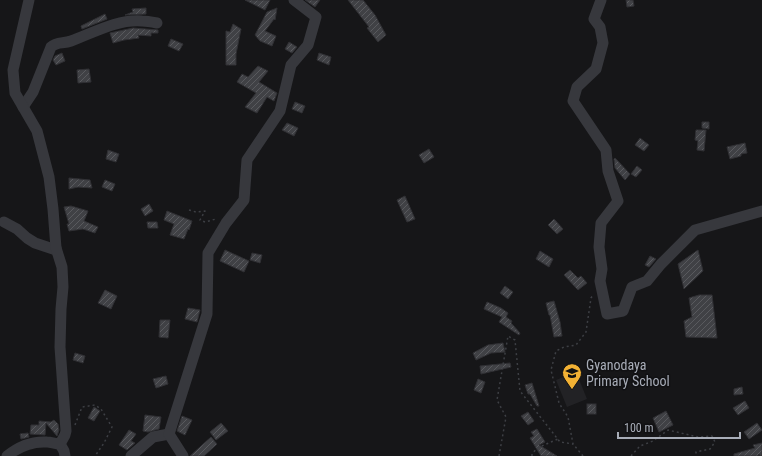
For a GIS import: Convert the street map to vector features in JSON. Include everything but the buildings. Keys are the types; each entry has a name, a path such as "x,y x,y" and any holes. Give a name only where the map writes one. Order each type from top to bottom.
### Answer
{"street":[{"path":"29,0 13,70 15,93 38,131 49,177 56,248 62,267 63,287 60,347 66,423 65,436 60,444"},
{"path":"169,434 207,314 208,253 226,222 244,200 247,160 280,111 291,65 308,45 316,17 294,0"},
{"path":"601,0 594,19 600,27 603,43 596,69 577,87 572,101 606,150 608,171 618,200 601,224 599,247 602,269 600,281 607,314 623,311 632,287 647,281 661,264 695,230 762,211"},
{"path":"23,107 33,92 51,47 54,44 59,42 68,42 120,23 141,21 157,23"},
{"path":"4,222 17,229 35,243 53,249 56,248"},
{"path":"131,456 153,437 169,434"},
{"path":"169,434 184,456"},
{"path":"7,456 18,448 29,444 48,442 60,444"},
{"path":"60,444 65,456"}],"path":[{"path":"189,210 196,212 205,211 200,220 205,222 217,219 226,222"},
{"path":"583,456 573,444 568,417 559,403 551,370 556,351 564,347 576,345 586,332 591,298 600,281"},
{"path":"499,456 506,417 496,400 508,336 515,340 520,391 560,442 573,444"},
{"path":"66,423 75,425 82,407 96,406 101,409 112,427 95,456"},
{"path":"631,456 640,446 653,441 668,430 698,437 712,436 715,442 710,449 696,452 696,456"},
{"path":"532,456 537,448 558,439"}],"shaded area":[{"name":"Gyanodaya Primary School","path":"576,372 587,399 567,407 556,380"}],"place":[{"name":"Gyanodaya Primary School","path":"572,390"}]}
